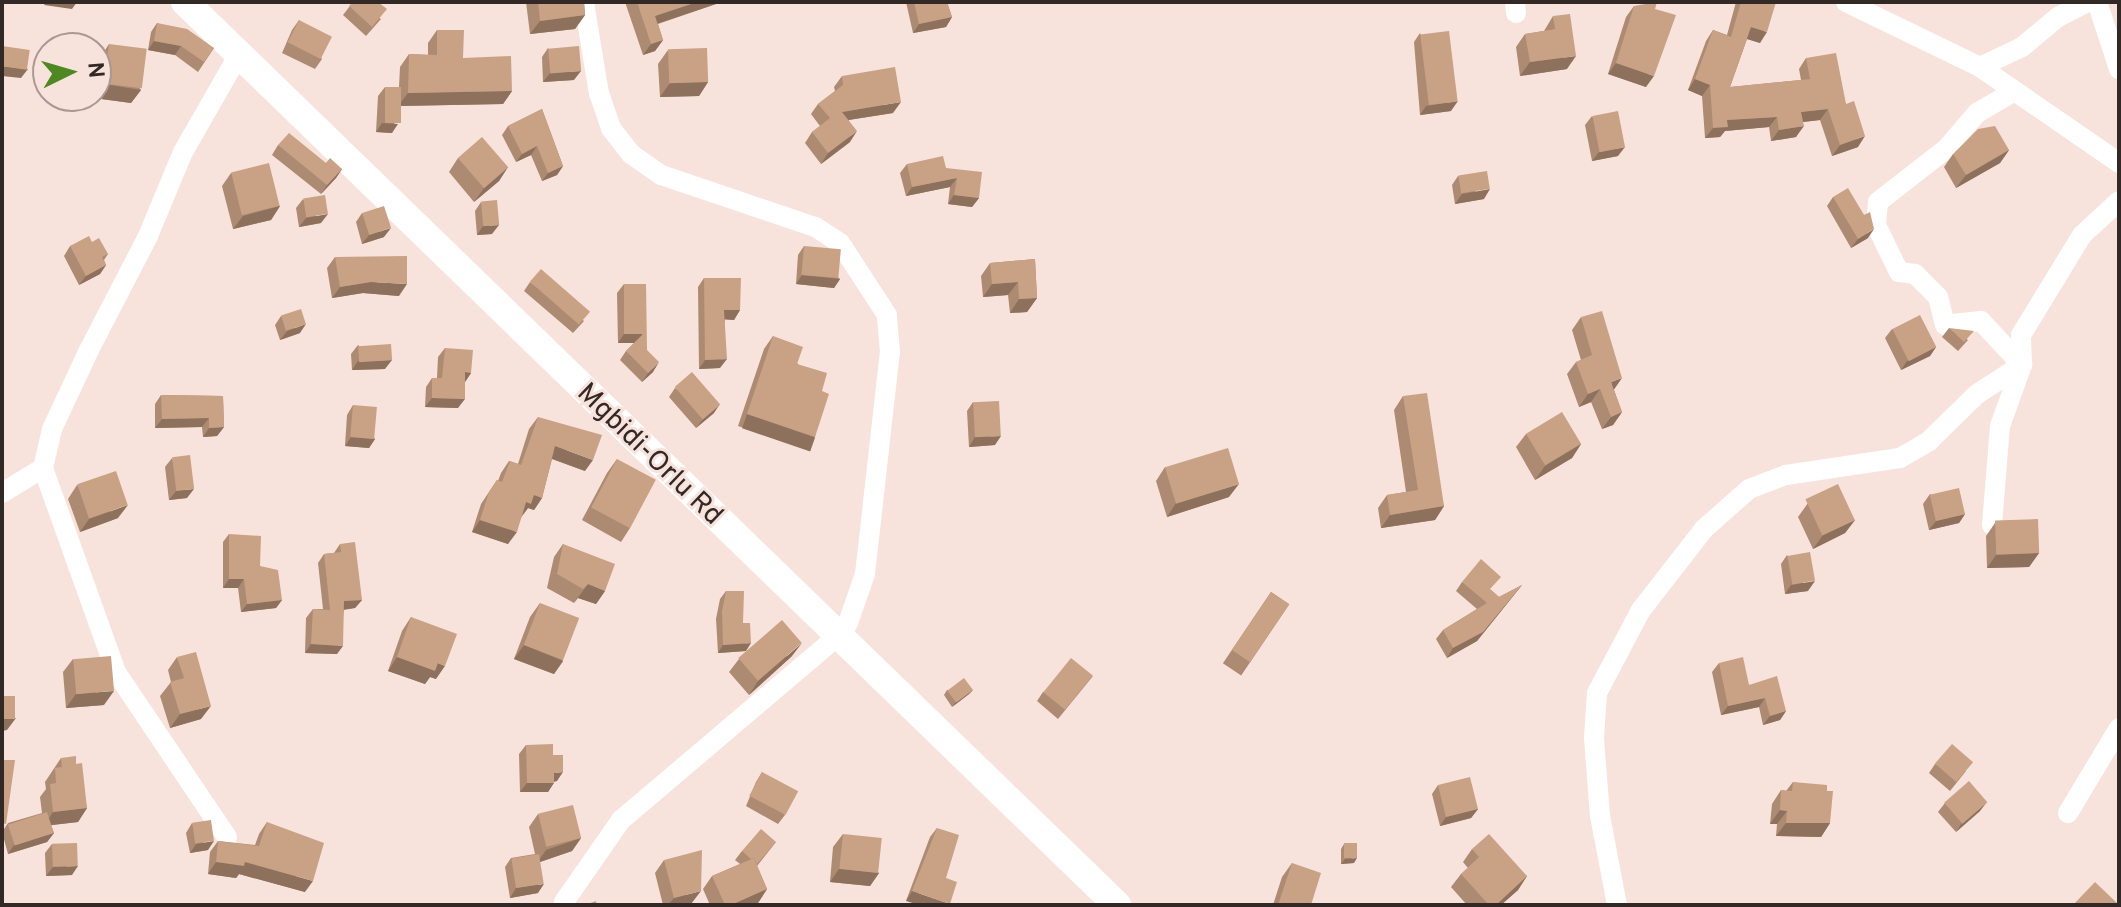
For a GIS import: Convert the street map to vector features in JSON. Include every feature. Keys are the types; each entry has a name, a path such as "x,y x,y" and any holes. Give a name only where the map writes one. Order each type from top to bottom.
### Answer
{"main road":[{"name":"Mgbidi-Orlu Rd","path":"185,2 1108,903"}],"street":[{"path":"564,902 621,820 837,637 860,599 887,395 887,315 840,243 815,227 661,175 631,154 611,128 599,94 584,2"},
{"path":"1846,2 1980,67 2013,92 2036,102 2119,163"},
{"path":"1980,67 2022,47 2058,17 2087,2"},
{"path":"2097,2 2119,69"},
{"path":"227,837 116,672 43,468 52,429 82,363 148,236 183,152 238,56"},
{"path":"2013,92 1977,113 1947,148 1878,202 1876,225 1899,272 1915,274 1938,297 1945,325 1981,321 2022,365"},
{"path":"1992,525 2000,426 2022,365 2021,335 2082,235 2119,201"},
{"path":"1617,905 1600,816 1594,738 1597,693 1641,610 1704,529 1749,489 1786,475 1900,458 2022,365"},
{"path":"2,493 43,468"},
{"path":"2068,813 2119,728"}],"building":[{"path":"353,2 378,2 387,9 372,27 349,6"},
{"path":"538,2 584,2 585,15 540,21"},
{"path":"637,2 697,2 655,16 663,40 651,44"},
{"path":"914,2 947,2 952,17 919,24"},
{"path":"1657,2 1655,9 1676,15 1654,76 1616,63 1634,6"},
{"path":"1741,2 1776,2 1767,32 1751,27 1730,87 1810,79 1806,58 1836,53 1846,104 1854,101 1865,136 1840,145 1828,109 1801,112 1804,126 1779,130 1777,117 1727,120 1728,127 1713,128 1710,85 1695,79 1713,30 1731,37"},
{"path":"1570,14 1576,56 1530,62 1525,34 1555,29 1553,16"},
{"path":"299,20 332,37 321,59 288,42"},
{"path":"157,23 187,29 214,48 204,62 181,46 154,41"},
{"path":"437,30 464,30 463,58 511,56 512,91 408,93 409,54 437,55"},
{"path":"1449,31 1458,101 1429,105 1420,35"},
{"path":"112,44 147,49 142,88 112,85"},
{"path":"2,46 30,50 27,70 2,66"},
{"path":"579,46 581,71 550,74 548,49"},
{"path":"707,48 708,82 669,83 668,49"},
{"path":"895,67 901,102 842,112 857,131 828,153 812,132 830,118 818,104 843,85 842,76"},
{"path":"385,87 401,87 401,123 385,123"},
{"path":"542,109 563,166 548,173 537,146 522,154 508,126"},
{"path":"1618,111 1625,147 1600,152 1592,116"},
{"path":"1995,126 2009,150 1966,175 1953,154 1978,129"},
{"path":"289,133 326,163 330,158 342,169 327,185 278,145"},
{"path":"482,137 508,167 484,188 458,158"},
{"path":"943,156 946,168 982,172 979,198 954,195 957,178 912,187 907,164"},
{"path":"269,163 280,206 242,215 231,172"},
{"path":"1487,171 1490,189 1461,193 1458,176"},
{"path":"1848,188 1864,215 1870,212 1874,229 1858,239 1833,197"},
{"path":"325,195 328,214 306,217 303,198"},
{"path":"497,200 499,225 483,226 481,201"},
{"path":"384,206 391,228 369,235 362,213"},
{"path":"89,236 92,242 99,238 108,254 102,257 106,265 86,276 70,246"},
{"path":"804,246 841,249 838,278 801,275"},
{"path":"407,256 407,284 371,282 340,287 335,257"},
{"path":"1035,259 1037,298 1019,299 1018,282 992,284 990,263"},
{"path":"541,269 590,312 579,324 530,282"},
{"path":"704,278 741,278 740,310 724,310 727,359 705,360"},
{"path":"624,284 646,284 647,350 659,362 648,373 626,351 643,334 624,334"},
{"path":"301,309 306,324 286,331 281,315"},
{"path":"1602,311 1622,378 1611,382 1622,412 1611,417 1600,389 1588,394 1576,362 1592,355 1581,317"},
{"path":"1920,315 1936,347 1909,361 1892,329"},
{"path":"1949,328 1974,331 1964,342"},
{"path":"773,336 803,347 797,364 827,373 822,391 829,394 815,437 747,414"},
{"path":"391,344 392,360 359,362 358,346"},
{"path":"445,348 473,350 471,373 465,372 465,399 432,398 432,378 442,378"},
{"path":"692,372 720,404 703,420 675,387"},
{"path":"1427,393 1444,506 1390,515 1387,495 1418,490 1403,396"},
{"path":"161,395 223,396 224,427 209,428 209,418 162,419"},
{"path":"999,401 1001,436 975,437 973,402"},
{"path":"353,405 377,407 374,439 350,437"},
{"path":"1562,412 1581,444 1545,465 1526,434"},
{"path":"538,417 602,435 593,460 555,446 542,498 534,495 531,504 526,502 517,532 480,520 489,492 497,480 502,482 510,461 521,465"},
{"path":"1228,448 1239,484 1176,504 1165,467"},
{"path":"190,455 194,489 176,491 172,457"},
{"path":"617,459 656,480 630,528 591,508"},
{"path":"116,471 128,505 89,518 77,484"},
{"path":"1838,484 1855,520 1822,535 1805,499"},
{"path":"1959,488 1965,514 1936,521 1930,495"},
{"path":"2038,519 2039,553 1996,554 1995,521"},
{"path":"229,534 261,536 260,566 278,570 282,600 247,604 244,579 229,579"},
{"path":"355,542 362,600 344,601 343,646 311,644 313,609 330,610 324,554 341,552 340,544"},
{"path":"563,544 615,564 605,591 588,584 583,589 557,574"},
{"path":"1810,552 1815,581 1792,585 1787,556"},
{"path":"1481,559 1501,577 1490,589 1499,597 1522,585 1483,632 1453,648 1443,630 1487,603 1462,582"},
{"path":"726,591 744,591 743,623 750,623 751,643 723,645 722,611"},
{"path":"1271,592 1289,604 1250,662 1232,650"},
{"path":"540,603 579,618 563,660 524,645"},
{"path":"411,617 457,634 445,666 438,663 435,671 397,657"},
{"path":"782,620 802,643 758,681 738,658"},
{"path":"196,652 211,706 180,714 170,682 184,678 177,657"},
{"path":"111,656 114,691 76,694 73,659"},
{"path":"1743,657 1749,685 1777,676 1786,711 1770,716 1765,698 1728,706 1719,663"},
{"path":"1071,658 1093,676 1065,710 1043,692"},
{"path":"964,678 973,690 956,703 947,691"},
{"path":"2,696 15,696 15,719 2,719"},
{"path":"553,744 553,755 563,755 563,772 554,773 554,783 527,783 526,745"},
{"path":"1952,744 1973,762 1956,782 1935,764"},
{"path":"76,756 76,764 82,763 87,808 53,812 50,784 56,783 55,768 62,767 61,758"},
{"path":"2,760 15,760 6,824 2,823"},
{"path":"762,772 798,791 786,815 749,796"},
{"path":"1470,777 1478,809 1446,817 1438,785"},
{"path":"1969,781 1987,802 1962,824 1944,803"},
{"path":"1793,782 1827,785 1827,791 1833,791 1830,823 1786,823 1787,811 1780,810 1781,790 1792,791"},
{"path":"573,805 581,838 546,847 538,814"},
{"path":"47,812 54,833 15,846 8,825"},
{"path":"211,820 214,841 195,843 192,823"},
{"path":"267,822 324,843 313,881 245,862 244,866 216,862 218,841 259,846"},
{"path":"937,828 959,835 946,878 957,882 950,904 912,891"},
{"path":"761,829 776,842 757,864 754,858 742,851"},
{"path":"843,834 882,838 878,873 839,869"},
{"path":"1489,834 1527,876 1496,905 1489,905 1461,874 1479,857 1472,849"},
{"path":"77,843 78,866 53,867 52,844"},
{"path":"1344,843 1357,843 1357,858 1344,858"},
{"path":"702,850 701,891 674,898 664,860"},
{"path":"539,854 544,884 516,888 511,858"},
{"path":"754,858 767,889 725,905 712,876"},
{"path":"1292,863 1321,873 1311,905 1278,905"},
{"path":"2095,882 2117,903 2073,905"}]}
